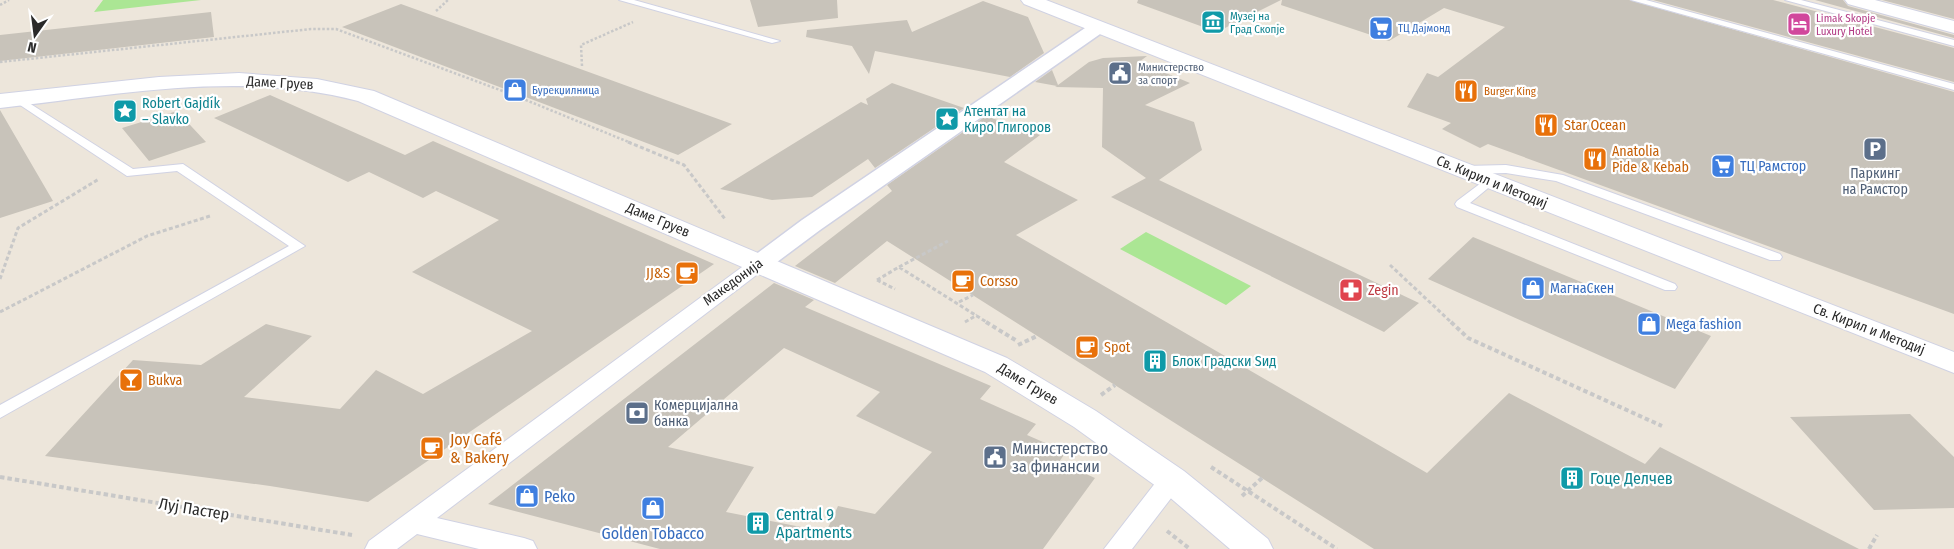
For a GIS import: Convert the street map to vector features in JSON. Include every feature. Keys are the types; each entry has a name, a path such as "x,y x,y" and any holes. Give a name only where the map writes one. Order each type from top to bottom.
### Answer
{"street":[{"name":"Св. Кирил и Методиј","path":"1030,0 1954,362"},
{"path":"1854,0 1954,26"},
{"name":"Македонија","path":"383,545 811,226 1098,28"},
{"name":"Даме Груев","path":"9,100 215,81 258,81 318,85 366,96 996,365 1085,419 1172,480 1255,549"},
{"path":"1117,549 1172,480"},
{"path":"413,522 524,549"}],"lane":[{"path":"624,0 775,41"},
{"path":"1636,0 1954,87"},
{"path":"1790,0 1954,42"},
{"path":"0,412 298,246 179,167 131,173 9,100"},
{"path":"1462,170 1506,169 1559,178 1775,257"},
{"path":"1489,181 1461,204 1568,245 1670,288"}],"path":[{"path":"0,5 9,0"},
{"path":"436,11 448,0"},
{"path":"582,66 581,46 660,10"},
{"path":"684,165 728,222"},
{"path":"0,279 18,228 121,166"},
{"path":"0,312 147,236 240,206"},
{"path":"899,267 948,240"},
{"path":"1390,265 1468,338 1662,426"},
{"path":"958,303 973,295"},
{"path":"964,322 977,315"},
{"path":"1011,349 1037,336"},
{"name":"Луј Пастер","path":"0,477 383,545"},
{"path":"1234,504 1262,478"},
{"path":"1869,549 1877,535"}],"green space":[{"path":"103,0 201,0 94,12"},
{"path":"1146,232 1251,286 1226,305 1120,249"}],"building":[{"path":"750,0 837,0 838,18 758,27"},
{"name":"Музеј на Град Скопје","path":"1138,0 1281,0 1217,32 1137,3"},
{"path":"1282,0 1629,0 1954,92 1954,314 1488,144 1480,148 1442,129 1451,123 1407,107 1427,73 1438,77 1505,27 1444,8 1389,41 1281,5"},
{"name":"Limak Skopje Luxury Hotel","path":"1653,0 1773,0 1954,48 1954,82"},
{"path":"1815,0 1843,0 1848,6 1954,35 1954,38"},
{"path":"1882,0 1954,0 1954,19"},
{"path":"983,1 1028,17 1044,53 1010,77 875,51 869,74 852,46 806,37 807,30 907,20 912,32"},
{"path":"401,4 732,124 678,155 342,27"},
{"path":"211,12 214,37 0,61 0,35"},
{"path":"1147,56 1139,62 1190,83 1145,105 1194,122 1202,150 1159,180 1419,303 1384,332 1111,197 1146,178 1102,147 1103,88 1055,87 1057,86 1035,82 1052,70 1058,85 1089,62 1103,58"},
{"path":"892,83 964,108 875,168 868,159 812,197 772,200 720,189 861,102 868,105 866,99"},
{"path":"270,95 405,155 433,141 714,264 368,502 270,486 45,456 133,360 201,365 266,324 312,336 244,397 340,409 376,370 423,394 532,331 412,272 499,220 436,191 423,198 369,172 348,182 214,118"},
{"path":"0,110 53,201 0,218"},
{"path":"177,111 206,142 149,161 122,128"},
{"path":"986,116 1040,135 1004,162 1078,200 1016,235 1427,473 1509,393 1645,464 1660,447 1859,549 1374,549 887,241 835,283 795,266 892,191 887,185"},
{"path":"1473,237 1711,336 1675,389 1428,279"},
{"path":"774,283 814,300 805,307 991,386 980,399 1036,424 1027,435 1066,452 1059,462 1095,478 1043,549 660,549 488,504","holes":["784,348 880,392 856,416 932,452 875,514 838,506 826,532 726,512 754,467 668,447"]},
{"path":"1910,414 1954,457 1954,508 1874,510 1790,417"}],"place":[{"name":"Музеј на Град Скопје","path":"1213,22"},
{"name":"Limak Skopje Luxury Hotel","path":"1799,24"},
{"name":"ТЦ Дајмонд","path":"1381,28"},
{"name":"Министерство за спорт","path":"1120,73"},
{"name":"Бурекџилница","path":"515,90"},
{"name":"Burger King","path":"1466,91"},
{"name":"Robert Gajdík – Slavko","path":"125,111"},
{"name":"Атентат на Киро Глигоров","path":"947,119"},
{"name":"Star Ocean","path":"1546,125"},
{"name":"Паркинг на Рамстор","path":"1875,149"},
{"name":"Anatolia Pide & Kebab","path":"1595,159"},
{"name":"ТЦ Рамстор","path":"1723,166"},
{"name":"JJ&S","path":"687,273"},
{"name":"Corsso","path":"963,281"},
{"name":"МагнаСкен","path":"1533,288"},
{"name":"Zegin","path":"1351,290"},
{"name":"Mega fashion","path":"1649,324"},
{"name":"Spot","path":"1087,347"},
{"name":"Блок Градски Sид","path":"1155,361"},
{"name":"Bukva","path":"131,380"},
{"name":"Комерцијална банка","path":"637,413"},
{"name":"Joy Café & Bakery","path":"432,448"},
{"name":"Министерство за финансии","path":"995,457"},
{"name":"Гоце Делчев","path":"1572,478"},
{"name":"Peko","path":"527,496"},
{"name":"Golden Tobacco","path":"653,508"},
{"name":"Central 9 Apartments","path":"758,523"}]}
